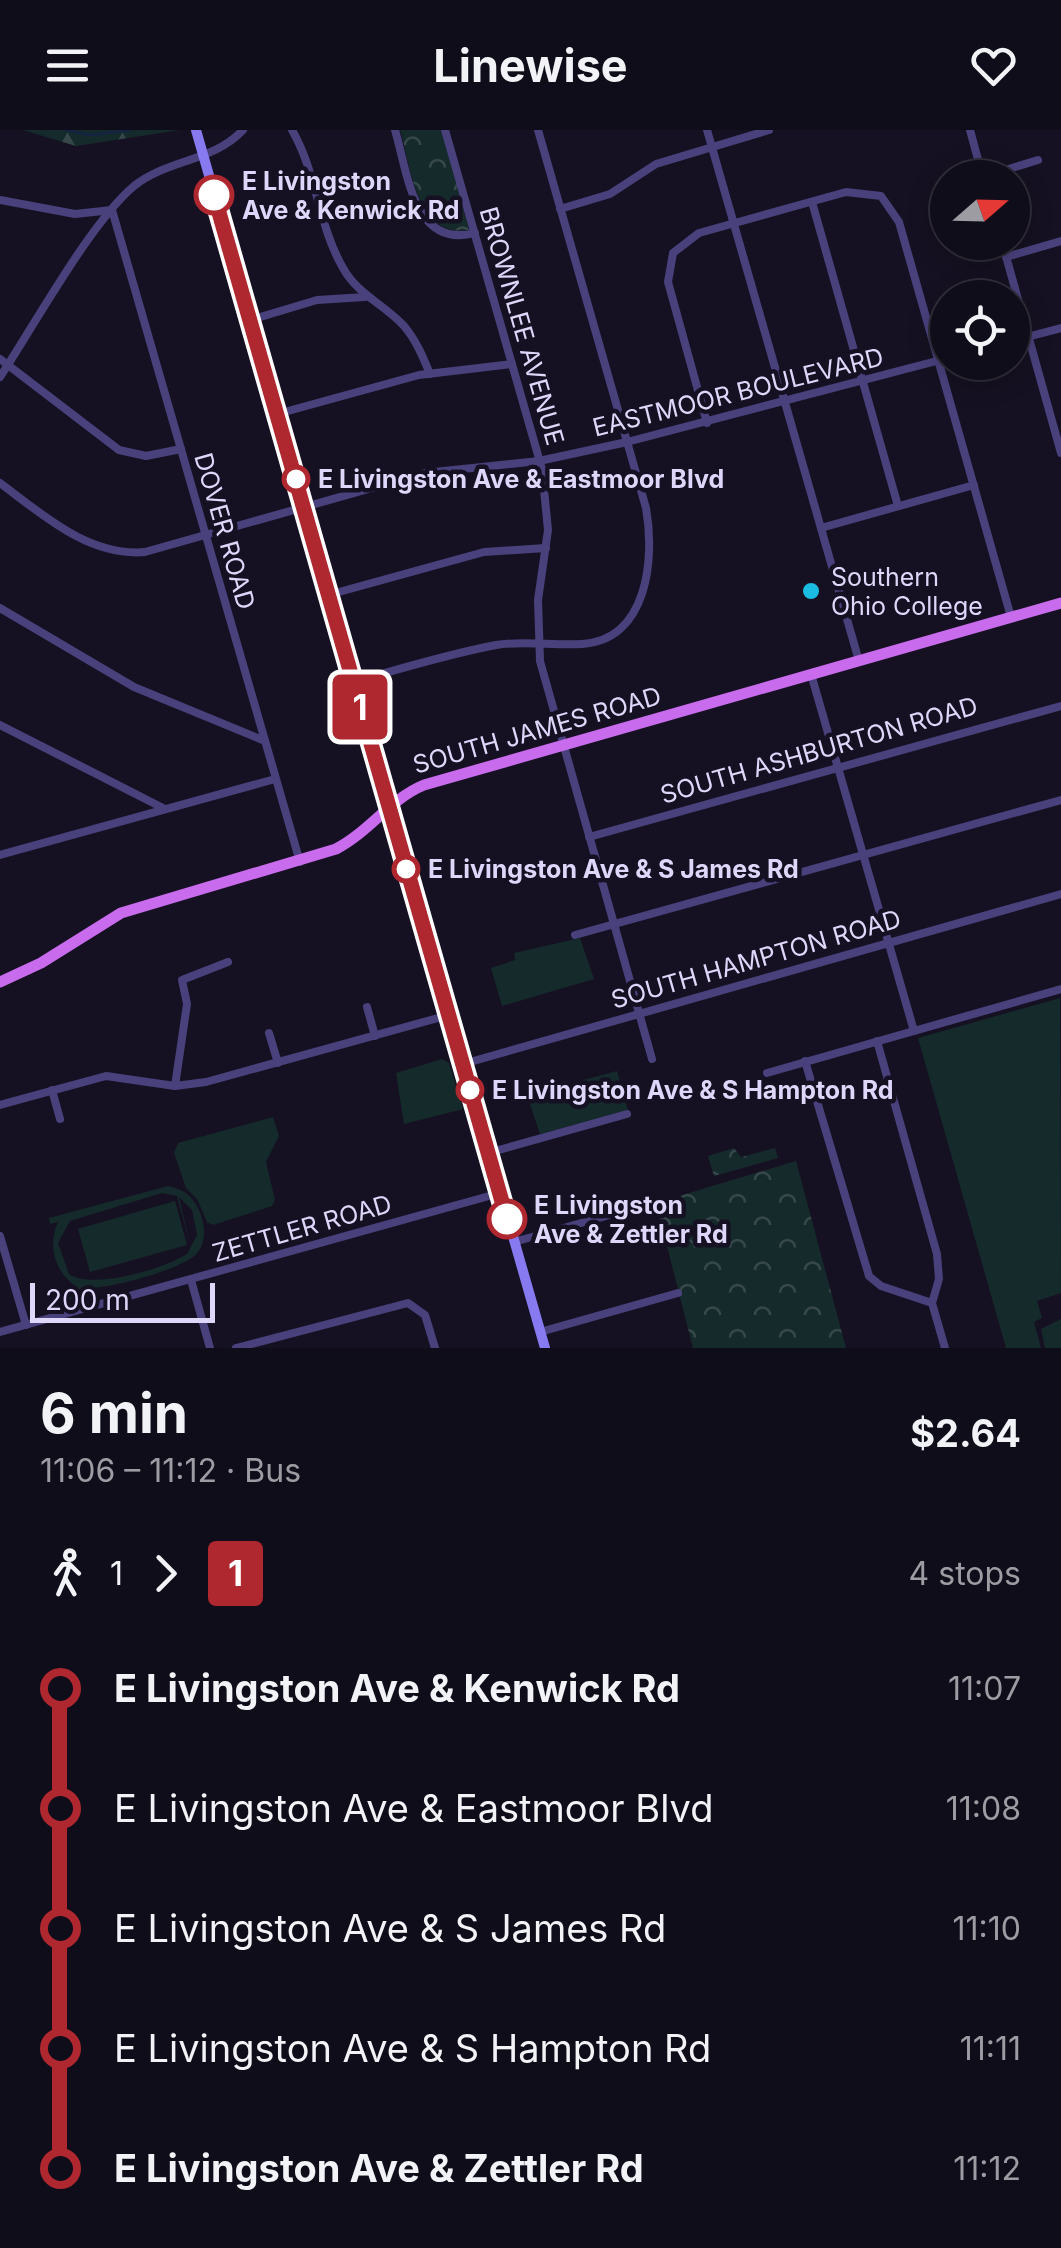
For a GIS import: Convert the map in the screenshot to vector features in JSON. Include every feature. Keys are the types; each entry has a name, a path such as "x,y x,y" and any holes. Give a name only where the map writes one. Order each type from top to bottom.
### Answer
{"main road":[{"path":"196,130 545,1348"},
{"name":"SOUTH JAMES ROAD","path":"0,982 40,963 121,913 300,862 350,842 424,784 1061,604"}],"street":[{"path":"0,378 4,362 112,210 148,177 226,147 243,130"},
{"path":"292,130 310,167 338,259 364,297 407,330 430,374"},
{"path":"395,130 418,208 428,225 446,236 474,233"},
{"name":"BROWNLEE AVENUE","path":"445,130 539,461 547,512 538,642 562,745 652,1059"},
{"path":"353,682 497,645 601,640 624,624 641,598 648,571 650,527 538,130"},
{"path":"707,130 859,661"},
{"path":"560,209 616,190 646,168 768,130"},
{"path":"970,130 978,160"},
{"path":"1030,162 1038,160"},
{"path":"708,423 669,289 670,259 689,238 853,191 871,192 895,212 930,320"},
{"path":"0,200 75,214 112,210"},
{"path":"812,202 898,506"},
{"name":"DOVER ROAD","path":"112,210 300,862"},
{"path":"1030,250 1061,241"},
{"path":"250,320 317,300 364,297"},
{"path":"1030,336 1061,328"},
{"path":"1030,343 1056,418 1061,454"},
{"path":"4,362 119,450 146,456 181,449"},
{"name":"EASTMOOR BOULEVARD","path":"0,483 75,535 104,549 145,552 453,467 539,461 627,442 930,363"},
{"path":"277,414 430,374 512,364"},
{"path":"948,380 1012,618"},
{"path":"821,528 974,485"},
{"path":"328,596 462,557 546,548"},
{"path":"0,608 134,687 264,741"},
{"path":"811,674 914,1031"},
{"name":"SOUTH ASHBURTON ROAD","path":"589,837 1061,706"},
{"path":"2,729 166,809"},
{"path":"0,856 275,778"},
{"path":"576,936 1061,800"},
{"name":"SOUTH HAMPTON ROAD","path":"463,1064 1061,894"},
{"path":"175,1086 188,1004 182,980 190,973 228,962"},
{"path":"767,1073 1061,989"},
{"path":"367,1007 375,1036"},
{"path":"0,1105 117,1075 175,1086 278,1063 449,1015"},
{"path":"269,1033 278,1063"},
{"path":"877,1041 937,1254 939,1278 932,1303 944,1348"},
{"path":"806,1062 869,1276 880,1286 932,1303"},
{"path":"52,1090 60,1119"},
{"path":"488,1153 627,1114"},
{"name":"ZETTLER ROAD","path":"0,1332 500,1193"},
{"path":"514,1242 652,1204"},
{"path":"0,1236 26,1325"},
{"path":"190,1280 210,1348"},
{"path":"540,1332 678,1293"},
{"path":"236,1348 400,1303 421,1310 436,1348"}],"green space":[{"path":"23,130 180,130 76,146"},
{"path":"400,130 442,130 469,230 451,230 427,212 413,180"},
{"path":"580,938 594,979 502,1006 491,968 515,960 514,953"},
{"path":"1060,998 1061,1293 1037,1301 1042,1318 1034,1322 1041,1348 1006,1348 918,1038"},
{"path":"442,1059 449,1063 463,1109 404,1124 396,1073"},
{"path":"617,1071 628,1110 540,1134 527,1095"},
{"path":"273,1117 279,1136 266,1162 275,1200 272,1206 213,1225 207,1222 197,1199 186,1188 174,1153 178,1143"},
{"path":"734,1148 741,1157 775,1148 778,1158 714,1176 708,1156"},
{"path":"796,1161 846,1348 693,1348 656,1203"},
{"path":"168,1186 189,1195 196,1204 204,1239 191,1259 178,1265 125,1282 82,1288 90,1294 69,1300 70,1286 77,1287 58,1267 53,1240 58,1222 50,1224 49,1218","holes":["162,1193 177,1196 190,1245 179,1197 192,1210 197,1235 187,1254 162,1266 110,1279 69,1274 58,1243 70,1221"]},
{"path":"175,1201 187,1245 90,1272 78,1229"},
{"path":"1061,1319 1061,1348 1045,1348 1041,1329"}],"waterway":[{"path":"66,130 90,135 131,130"}],"bus line":[{"name":"1","path":"214,195 507,1219"}],"place":[{"name":"E Livingston Ave & Kenwick Rd","path":"214,195"},
{"name":"E Livingston Ave & Eastmoor Blvd","path":"296,479"},
{"name":"Southern Ohio College","path":"811,591"},
{"name":"E Livingston Ave & S James Rd","path":"406,869"},
{"name":"E Livingston Ave & S Hampton Rd","path":"470,1090"},
{"name":"E Livingston Ave & Zettler Rd","path":"507,1219"}]}
